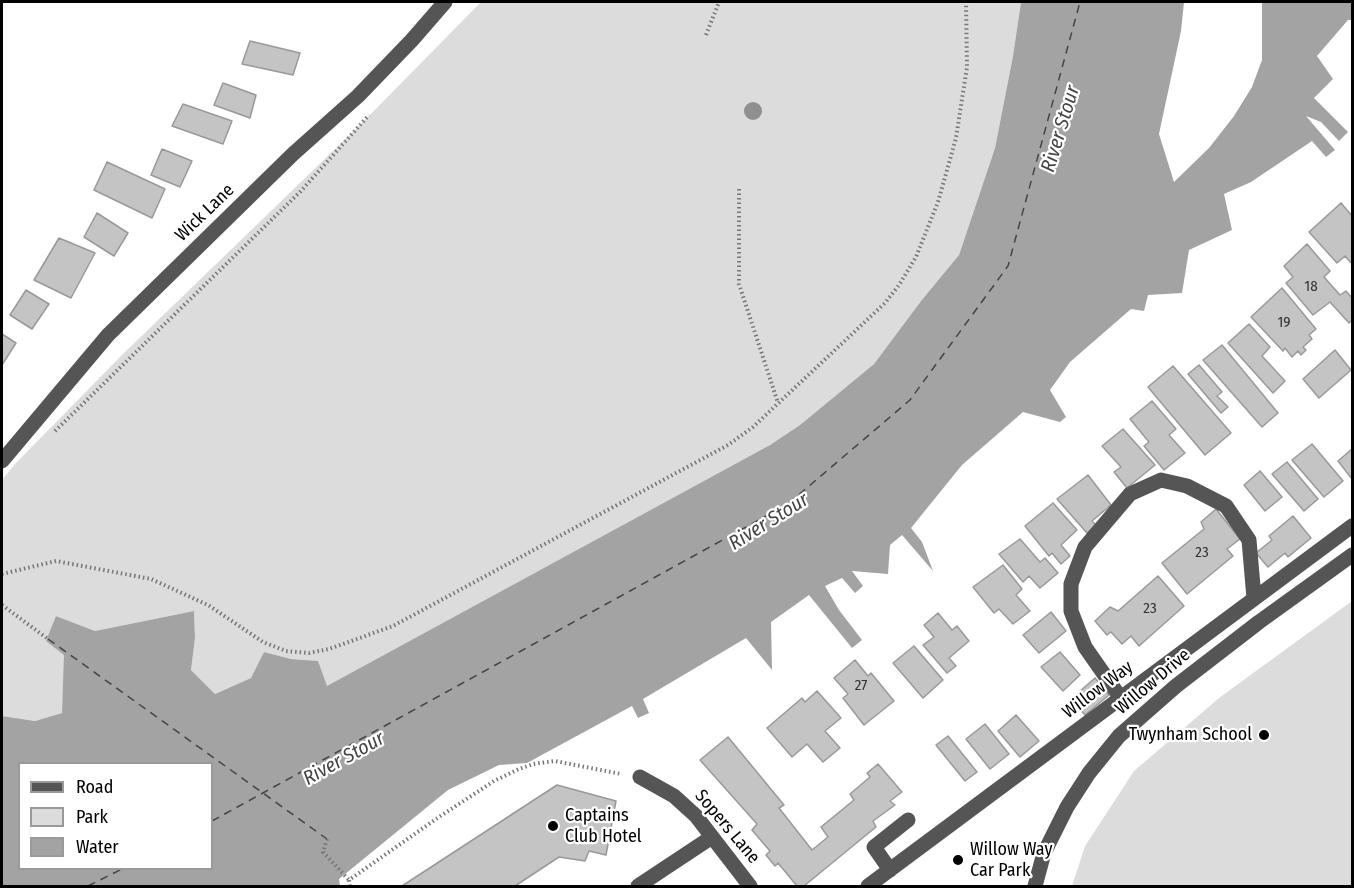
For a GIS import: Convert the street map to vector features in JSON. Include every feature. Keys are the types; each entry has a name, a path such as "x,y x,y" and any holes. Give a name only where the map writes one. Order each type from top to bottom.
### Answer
{"street":[{"name":"Wick Lane","path":"2,461 108,335 293,154 358,96 445,2"},
{"path":"1120,698 1085,647 1071,611 1071,584 1085,547 1130,494 1161,480 1187,486 1226,506 1249,540 1254,598"},
{"name":"Willow Way","path":"868,886 1353,526"},
{"name":"Willow Drive","path":"1035,886 1044,853 1066,807 1089,773 1119,736 1176,686 1258,622 1353,555"},
{"name":"Sopers Lane","path":"640,777 674,796 696,816 750,886"},
{"path":"890,870 874,847 908,820"},
{"path":"638,886 712,837"}],"path":[{"path":"706,35 719,2"},
{"path":"2,574 56,561 151,579 208,605 263,642 286,651 309,652 329,649 393,626 728,445 753,427 885,303 900,285 916,257 938,202 956,138 967,67 966,2"},
{"path":"53,433 300,192 370,114"},
{"path":"739,189 739,284 778,403"},
{"path":"2,605 48,639"},
{"path":"349,880 494,781 533,764 555,761 640,777"},
{"path":"327,839 323,852 349,880 350,886"}],"green space":[{"path":"481,2 1021,2 995,148 959,255 874,364 800,425 770,445 326,687 318,661 291,659 264,652 261,670 251,678 215,694 191,670 195,638 194,611 95,631 56,616 47,641 65,655 62,713 35,721 2,716 2,480 123,354 363,122"},
{"name":"Twynham School","path":"1352,601 1352,886 1072,886 1085,846 1134,771 1219,698"}],"water":[{"name":"River Stour","path":"1021,2 1184,2 1181,31 1159,134 1174,182 1209,148 1234,116 1252,87 1262,60 1262,2 1352,2 1352,20 1348,20 1317,56 1333,79 1314,98 1348,132 1339,141 1321,122 1306,116 1335,150 1326,157 1312,141 1251,182 1224,194 1232,230 1189,250 1182,293 1148,295 1144,311 1131,309 1070,362 1050,390 1066,417 1060,422 1023,412 962,465 911,528 922,542 933,571 902,535 890,545 888,574 852,571 863,586 855,593 842,578 825,586 839,610 862,640 852,648 809,595 771,622 772,670 746,638 643,699 649,713 638,718 632,706 527,763 499,765 448,790 339,879 340,886 2,886 2,716 35,721 62,713 64,655 46,641 56,616 95,631 194,611 195,638 191,670 215,694 251,678 264,652 291,659 318,661 327,686 770,445 800,425 874,364 959,255 995,148"}],"building":[{"path":"250,41 300,53 293,75 242,64"},
{"path":"223,83 256,95 250,118 214,105"},
{"path":"183,104 232,121 223,144 172,126"},
{"path":"162,149 192,161 180,187 151,175"},
{"path":"107,162 165,189 152,218 94,190"},
{"path":"1341,203 1352,216 1352,264 1345,256 1337,263 1309,232"},
{"path":"97,213 128,233 114,256 84,237"},
{"path":"59,238 95,253 71,298 34,280"},
{"path":"1307,244 1330,271 1324,277 1340,295 1346,291 1352,298 1352,320 1349,323 1330,302 1313,315 1286,283 1293,277 1284,266"},
{"path":"1282,288 1316,329 1309,335 1312,339 1303,347 1306,350 1301,355 1298,351 1292,357 1285,348 1283,351 1251,317"},
{"path":"26,290 49,304 32,329 10,315"},
{"path":"1249,324 1270,347 1262,356 1285,381 1273,393 1228,343"},
{"path":"2,334 16,343 2,365"},
{"path":"1222,345 1278,413 1262,427 1203,360"},
{"path":"1335,350 1351,370 1319,398 1303,379"},
{"path":"1199,365 1222,392 1217,396 1228,407 1221,413 1188,374"},
{"path":"1173,366 1231,433 1205,455 1148,387"},
{"path":"1152,401 1176,429 1169,435 1185,453 1164,470 1144,446 1149,442 1130,419"},
{"path":"1123,429 1155,465 1127,488 1114,472 1121,467 1102,446"},
{"path":"1312,444 1343,481 1324,497 1292,460"},
{"path":"1352,449 1352,479 1338,461"},
{"path":"1287,462 1318,499 1304,511 1272,474"},
{"path":"1260,471 1282,497 1265,511 1244,485"},
{"path":"1088,475 1111,505 1092,521 1096,525 1087,533 1057,499"},
{"path":"1053,503 1077,530 1061,545 1070,556 1061,564 1052,553 1049,556 1025,526"},
{"path":"1216,509 1240,539 1227,549 1233,556 1187,594 1162,563 1204,529 1201,522"},
{"path":"1293,516 1311,538 1288,557 1285,553 1268,567 1256,553 1272,540 1269,536"},
{"path":"1020,539 1040,562 1045,558 1058,573 1040,588 1029,576 1023,582 999,554"},
{"path":"1003,565 1022,589 1016,595 1030,611 1013,624 999,609 994,613 973,587"},
{"path":"1158,576 1184,606 1139,646 1131,636 1122,644 1111,632 1107,635 1095,621 1110,607 1118,611"},
{"path":"1051,612 1066,631 1039,653 1023,635"},
{"path":"938,613 952,630 957,626 969,641 949,658 956,666 947,673 923,645 934,637 924,625"},
{"path":"914,646 943,680 923,698 893,663"},
{"path":"1060,652 1080,675 1063,691 1041,667"},
{"path":"855,660 868,676 871,673 894,701 864,725 843,698 848,694 834,678"},
{"path":"1095,678 1109,695 1085,715 1071,699"},
{"path":"817,691 841,718 825,731 840,748 823,762 807,744 792,757 767,728 802,698 805,702"},
{"path":"1016,715 1039,741 1020,757 998,731"},
{"path":"985,724 1009,754 990,769 966,739"},
{"path":"948,736 977,772 965,781 936,745"},
{"path":"728,737 784,805 779,808 812,850 828,837 821,827 854,800 850,794 870,777 867,773 878,764 902,792 890,801 895,805 873,821 876,827 804,886 797,886 778,863 775,866 766,855 770,851 752,830 757,824 700,760"},
{"name":"Captains Club Hotel","path":"557,785 616,801 606,855 589,851 585,861 559,857 515,886 402,886"}],"ferry route":[{"path":"213,820 788,504 910,400 1008,266 1080,2"},
{"path":"48,639 327,839"},
{"path":"88,886 120,870"}],"place":[{"name":"Twynham School","path":"1264,735"},
{"name":"Captains Club Hotel","path":"553,826"},
{"name":"Willow Way Car Park","path":"958,860"}]}
